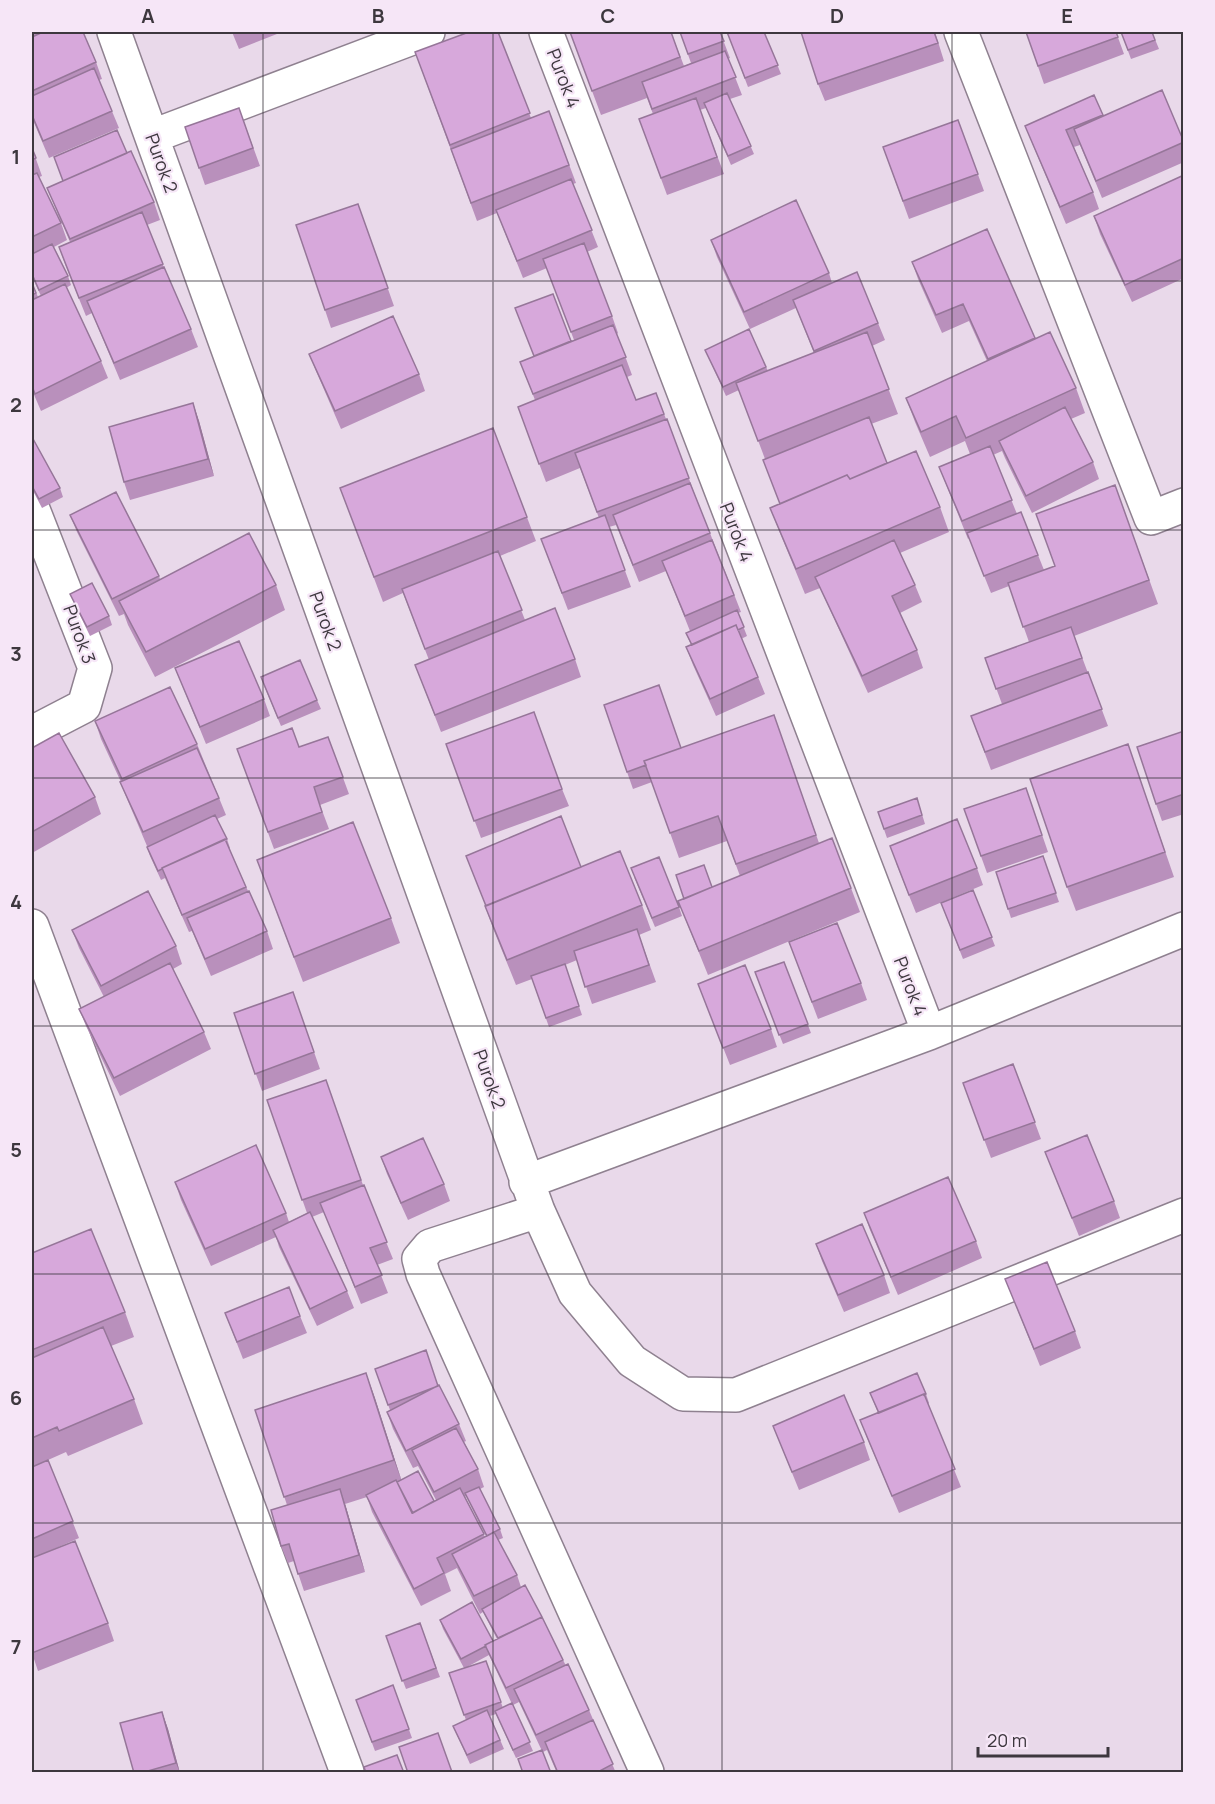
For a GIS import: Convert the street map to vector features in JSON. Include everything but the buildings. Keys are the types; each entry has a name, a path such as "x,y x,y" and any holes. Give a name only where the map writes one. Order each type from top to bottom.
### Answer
{"street":[{"name":"Purok 2","path":"114,32 532,1196 575,1293 632,1361 682,1394 736,1395 1184,1215"},
{"path":"153,136 428,32"},
{"name":"Purok 4","path":"546,32 929,1033"},
{"path":"961,32 1151,518 1184,505"},
{"name":"Purok 3","path":"32,507 94,668 84,706 32,733"},
{"path":"32,927 347,1773"},
{"path":"647,1773 423,1274 419,1259 430,1246 532,1196 1184,929"}]}
